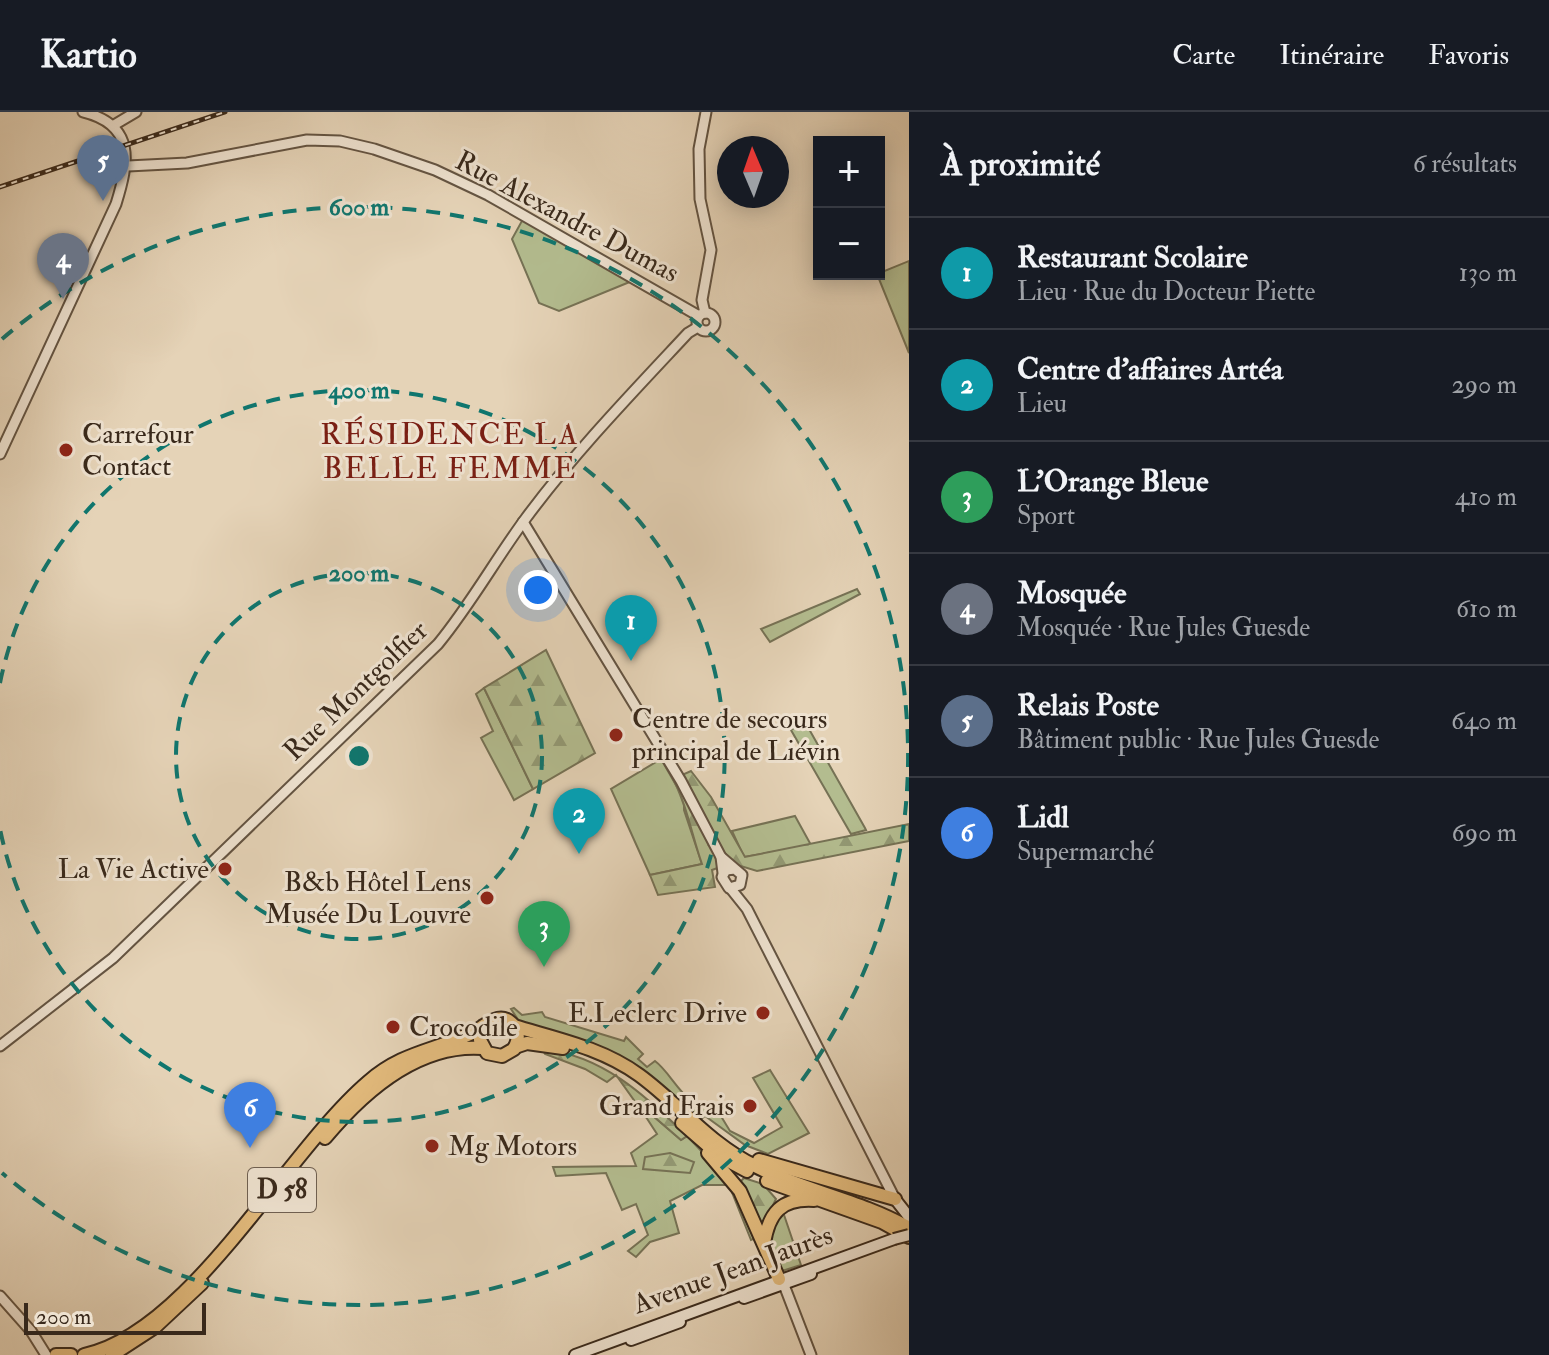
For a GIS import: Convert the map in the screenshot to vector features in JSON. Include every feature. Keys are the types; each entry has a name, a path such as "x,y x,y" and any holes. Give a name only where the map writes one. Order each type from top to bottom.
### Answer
{"main road":[{"path":"781,1282 740,1191 697,1132 649,1083 616,1061 581,1045 500,1019 483,1026 480,1040 483,1048 498,1057 527,1043 556,1046 604,1063 643,1089 697,1132 755,1175 882,1222 905,1239"},
{"name":"D 58","path":"89,1354 145,1324 191,1284 322,1128 359,1090 397,1062 448,1040 469,1035 483,1026"},
{"path":"514,1026 518,1035 515,1047"},
{"path":"427,1038 448,1040"},
{"name":"D 58","path":"112,1355 145,1335 194,1292 330,1132 375,1087 401,1069 438,1053 460,1048 483,1048"},
{"path":"697,1132 768,1164 895,1199 909,1215"},
{"path":"697,1132 755,1167 852,1201 909,1228"},
{"path":"877,1193 886,1182"},
{"path":"764,1243 770,1218 781,1206 799,1200 821,1200"},
{"name":"Avenue Jean Jaurès","path":"575,1355 905,1239"},
{"name":"Avenue Jean Jaurès","path":"592,1355 781,1282"}],"street":[{"path":"0,454 116,204 128,166 114,125 103,117 83,112"},
{"path":"114,125 136,112"},
{"path":"701,319 710,259 710,243 700,199 699,170 700,135 706,112"},
{"name":"Rue Alexandre Dumas","path":"128,166 187,163 307,140 363,146 435,170 488,195 689,308 701,319"},
{"path":"689,308 702,300"},
{"name":"Rue Montgolfier","path":"0,1046 113,958 438,644 470,606 523,522 597,432 701,319"},
{"path":"523,522 681,781 721,857 723,883 735,887 895,1199"},
{"path":"721,857 742,875 735,887"},
{"path":"723,873 735,869"},
{"path":"781,1282 811,1355"},
{"path":"0,1296 44,1350 63,1355"}],"green space":[{"path":"523,219 632,281 559,311 539,303 512,239"},
{"path":"909,261 909,353 879,280 885,280 885,271"},
{"path":"857,589 860,594 770,642 761,629"},
{"path":"546,650 595,753 533,789 484,688"},
{"path":"484,688 533,789 514,800 481,738 493,731 476,694"},
{"path":"805,722 866,830 851,834 791,730"},
{"path":"661,759 684,799 684,810 702,864 650,875 611,789"},
{"path":"691,771 711,797 745,857 909,824 909,841 757,871 731,863 712,870 715,887 658,895 650,875 702,864 673,779"},
{"path":"795,816 811,845 744,857 732,831"},
{"path":"511,1009 522,1015 542,1012 545,1017 624,1041 626,1037 643,1054 638,1059 647,1067 655,1061 688,1098 696,1104 716,1108 730,1131 754,1143 782,1127 753,1078 770,1070 809,1133 768,1154 745,1145 705,1116 700,1120 658,1083 519,1021"},
{"path":"542,1049 584,1059 615,1076 607,1082 585,1069 545,1054"},
{"path":"617,1077 687,1136 681,1140 652,1115 646,1117"},
{"path":"652,1115 681,1140 687,1136 725,1176 758,1237 751,1240 729,1185 702,1185 670,1201 679,1233 650,1242 636,1257 628,1251 648,1235 636,1204 622,1210 606,1173 556,1176 553,1167 636,1166 631,1153 657,1134 646,1117"},
{"path":"670,1153 694,1162 690,1173 643,1169 645,1157"},
{"path":"744,1178 763,1184 776,1199 764,1223 759,1225 740,1182"},
{"path":"782,1209 801,1265 782,1271 769,1248 769,1240"}],"railway":[{"path":"0,187 225,112"}],"place":[{"name":"Relais Poste","path":"103,201"},
{"name":"Mosquée","path":"63,299"},
{"name":"Carrefour Contact","path":"66,450"},
{"name":"Restaurant Scolaire","path":"631,661"},
{"name":"Centre de secours principal de Liévin","path":"616,735"},
{"name":"Centre d'affaires Artéa","path":"579,854"},
{"name":"La Vie Active","path":"225,869"},
{"name":"B&b Hôtel Lens Musée Du Louvre","path":"487,898"},
{"name":"L'Orange Bleue","path":"544,967"},
{"name":"E.Leclerc Drive","path":"763,1013"},
{"name":"Crocodile","path":"393,1027"},
{"name":"Grand Frais","path":"750,1106"},
{"name":"Mg Motors","path":"432,1146"},
{"name":"Lidl","path":"250,1148"}],"district":[{"name":"RÉSIDENCE LA BELLE FEMME","path":"450,451"}]}
